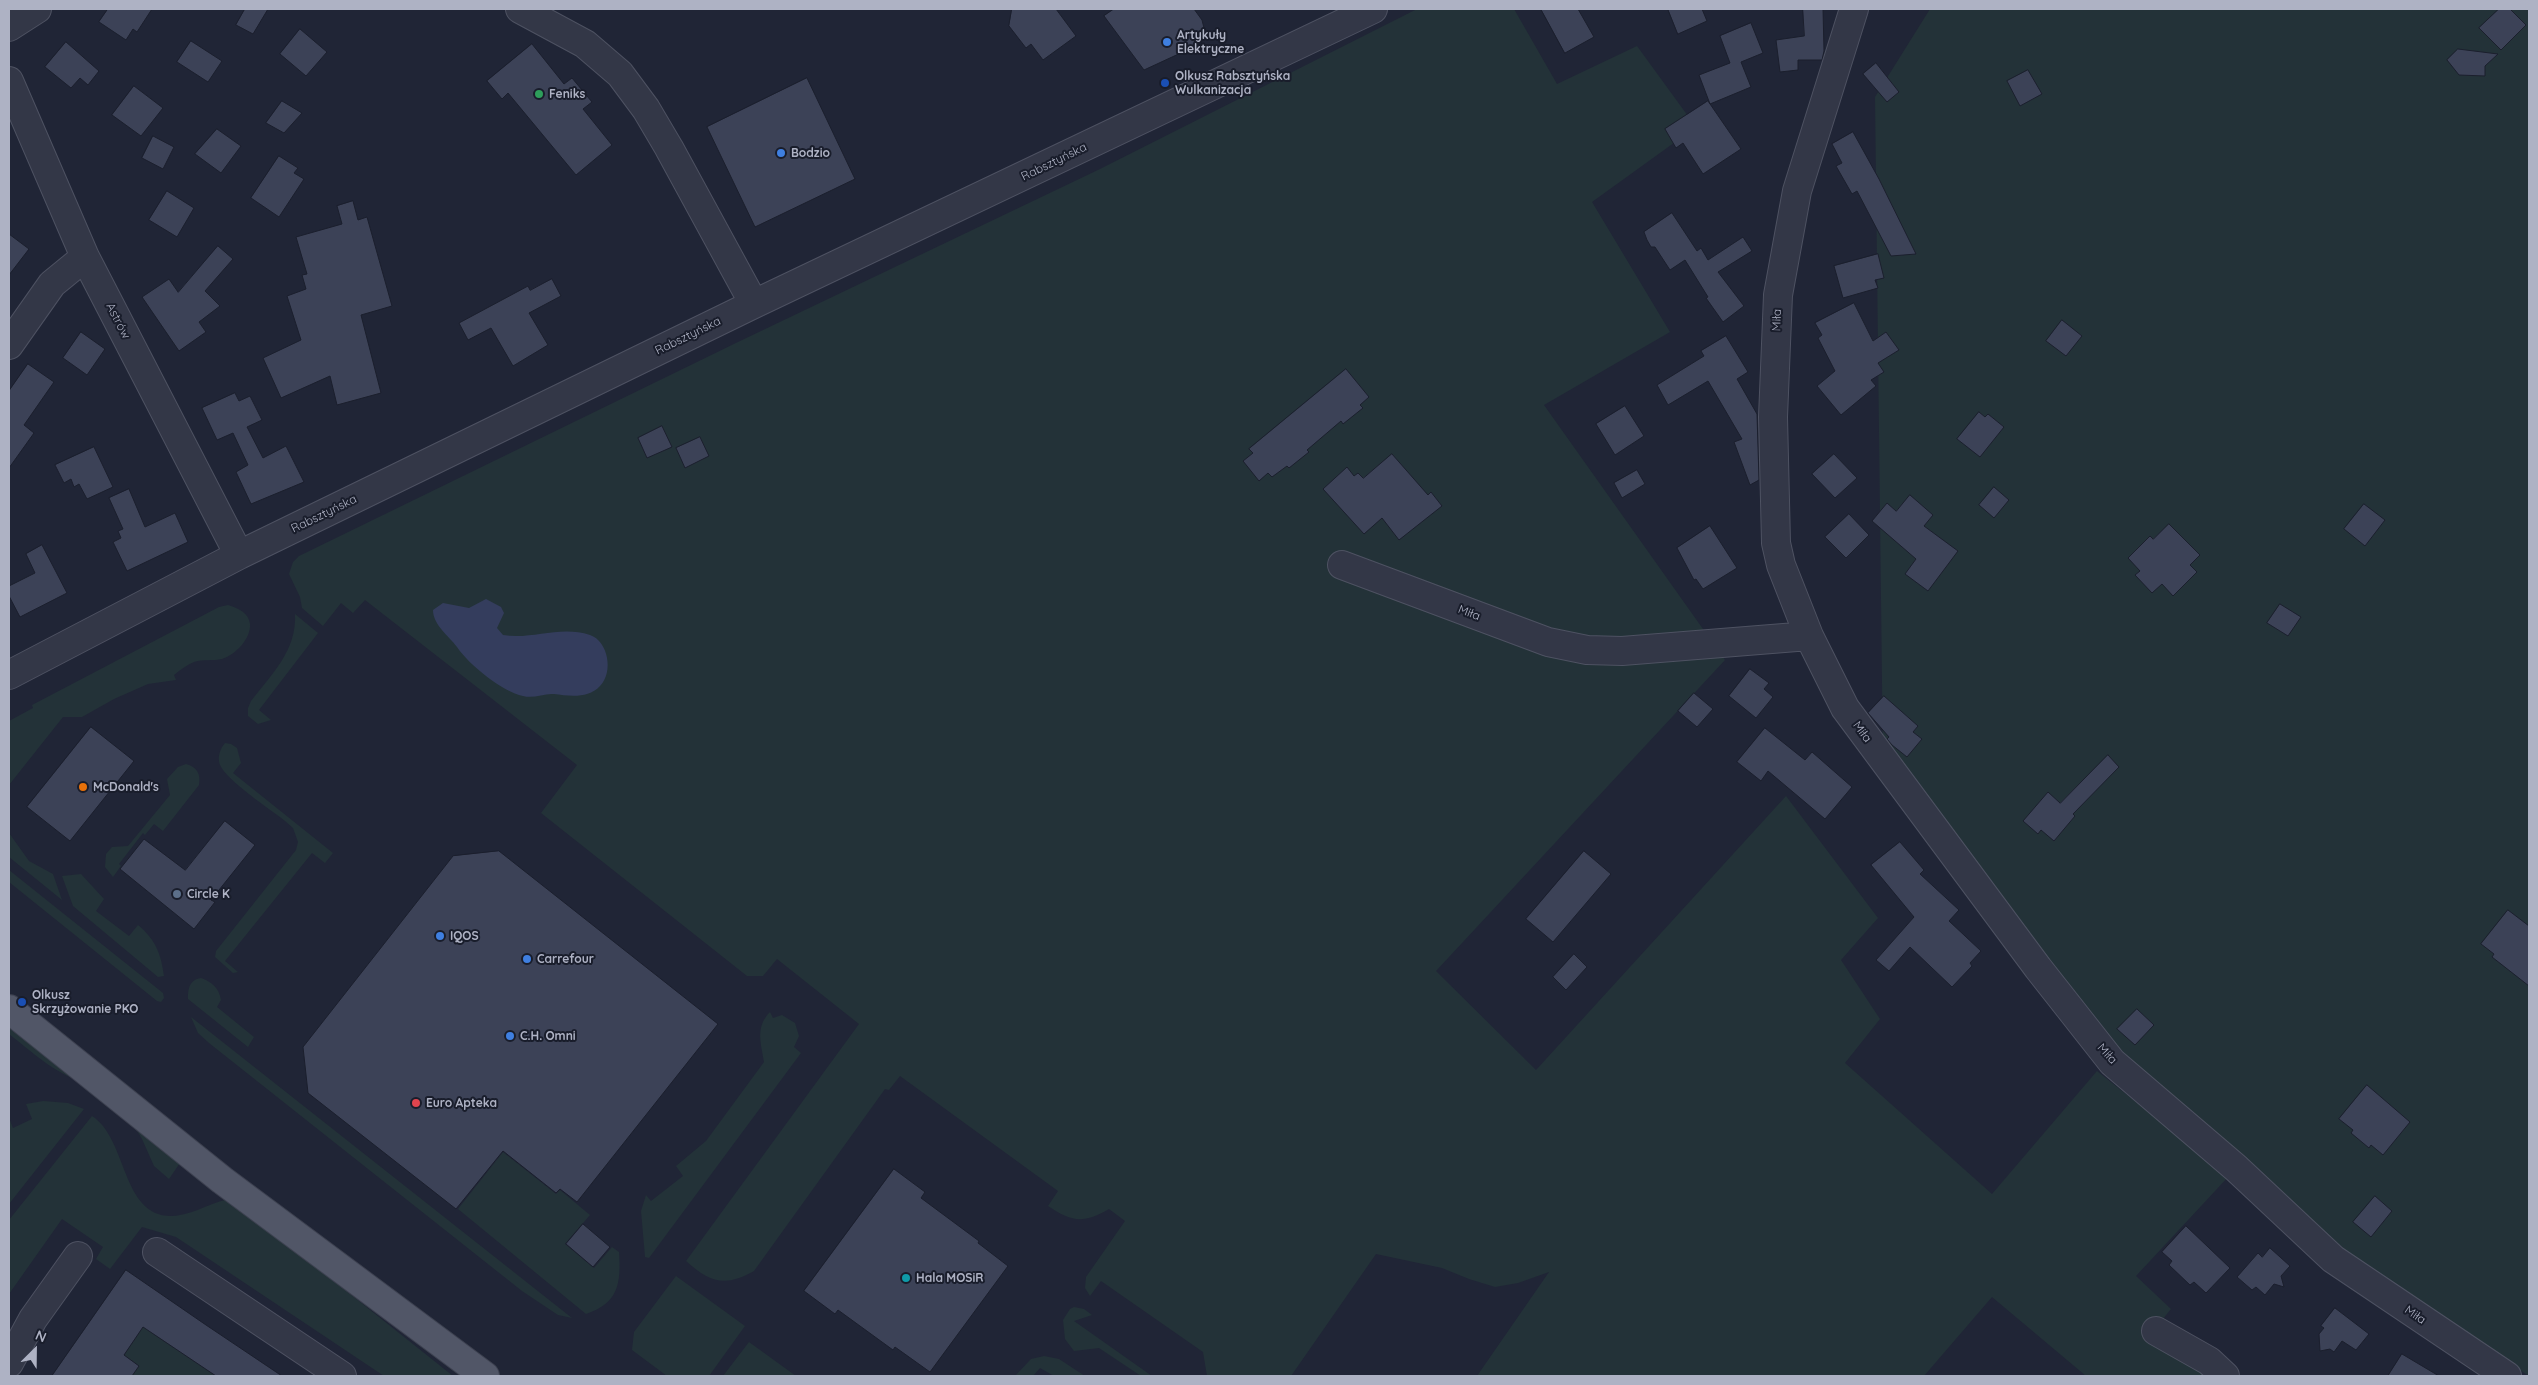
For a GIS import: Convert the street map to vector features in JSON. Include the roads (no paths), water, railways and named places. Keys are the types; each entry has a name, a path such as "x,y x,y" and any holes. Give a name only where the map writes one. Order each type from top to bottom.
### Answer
{"main road":[{"path":"9,1009 222,1180 485,1376"}],"street":[{"path":"9,27 37,9"},
{"name":"Rabsztyńska","path":"9,675 239,555 754,304 1373,9"},
{"name":"Miła","path":"1854,9 1797,191 1778,295 1773,417 1776,543 1781,564 1809,636 1845,708 2038,968 2112,1062 2236,1168 2333,1259 2507,1376"},
{"path":"522,10 585,44 620,74 646,110 669,148 754,304"},
{"name":"Astrów","path":"9,81 85,257 239,555"},
{"path":"9,345 52,284 85,257"},
{"name":"Miła","path":"1342,565 1548,642 1586,650 1622,651 1809,636"},
{"path":"157,1252 342,1376"},
{"path":"9,1362 33,1319 78,1256"},
{"path":"2156,1330 2209,1361 2225,1376"}],"water":[{"path":"486,599 501,607 504,613 497,628 503,635 525,636 568,631 579,632 596,638 605,650 608,665 607,673 600,686 590,693 578,696 550,694 527,697 496,683 462,654 438,625 433,610 443,603 469,608"}],"place":[{"name":"Artykuły Elektryczne","path":"1167,42"},
{"name":"Olkusz Rabsztyńska Wulkanizacja","path":"1165,83"},
{"name":"Feniks","path":"539,94"},
{"name":"Bodzio","path":"781,153"},
{"name":"McDonald's","path":"83,787"},
{"name":"Circle K","path":"177,894"},
{"name":"IQOS","path":"440,936"},
{"name":"Carrefour","path":"527,959"},
{"name":"Olkusz Skrzyżowanie PKO","path":"22,1002"},
{"name":"C.H. Omni","path":"510,1036"},
{"name":"Euro Apteka","path":"416,1103"},
{"name":"Hala MOSiR","path":"906,1278"}]}
